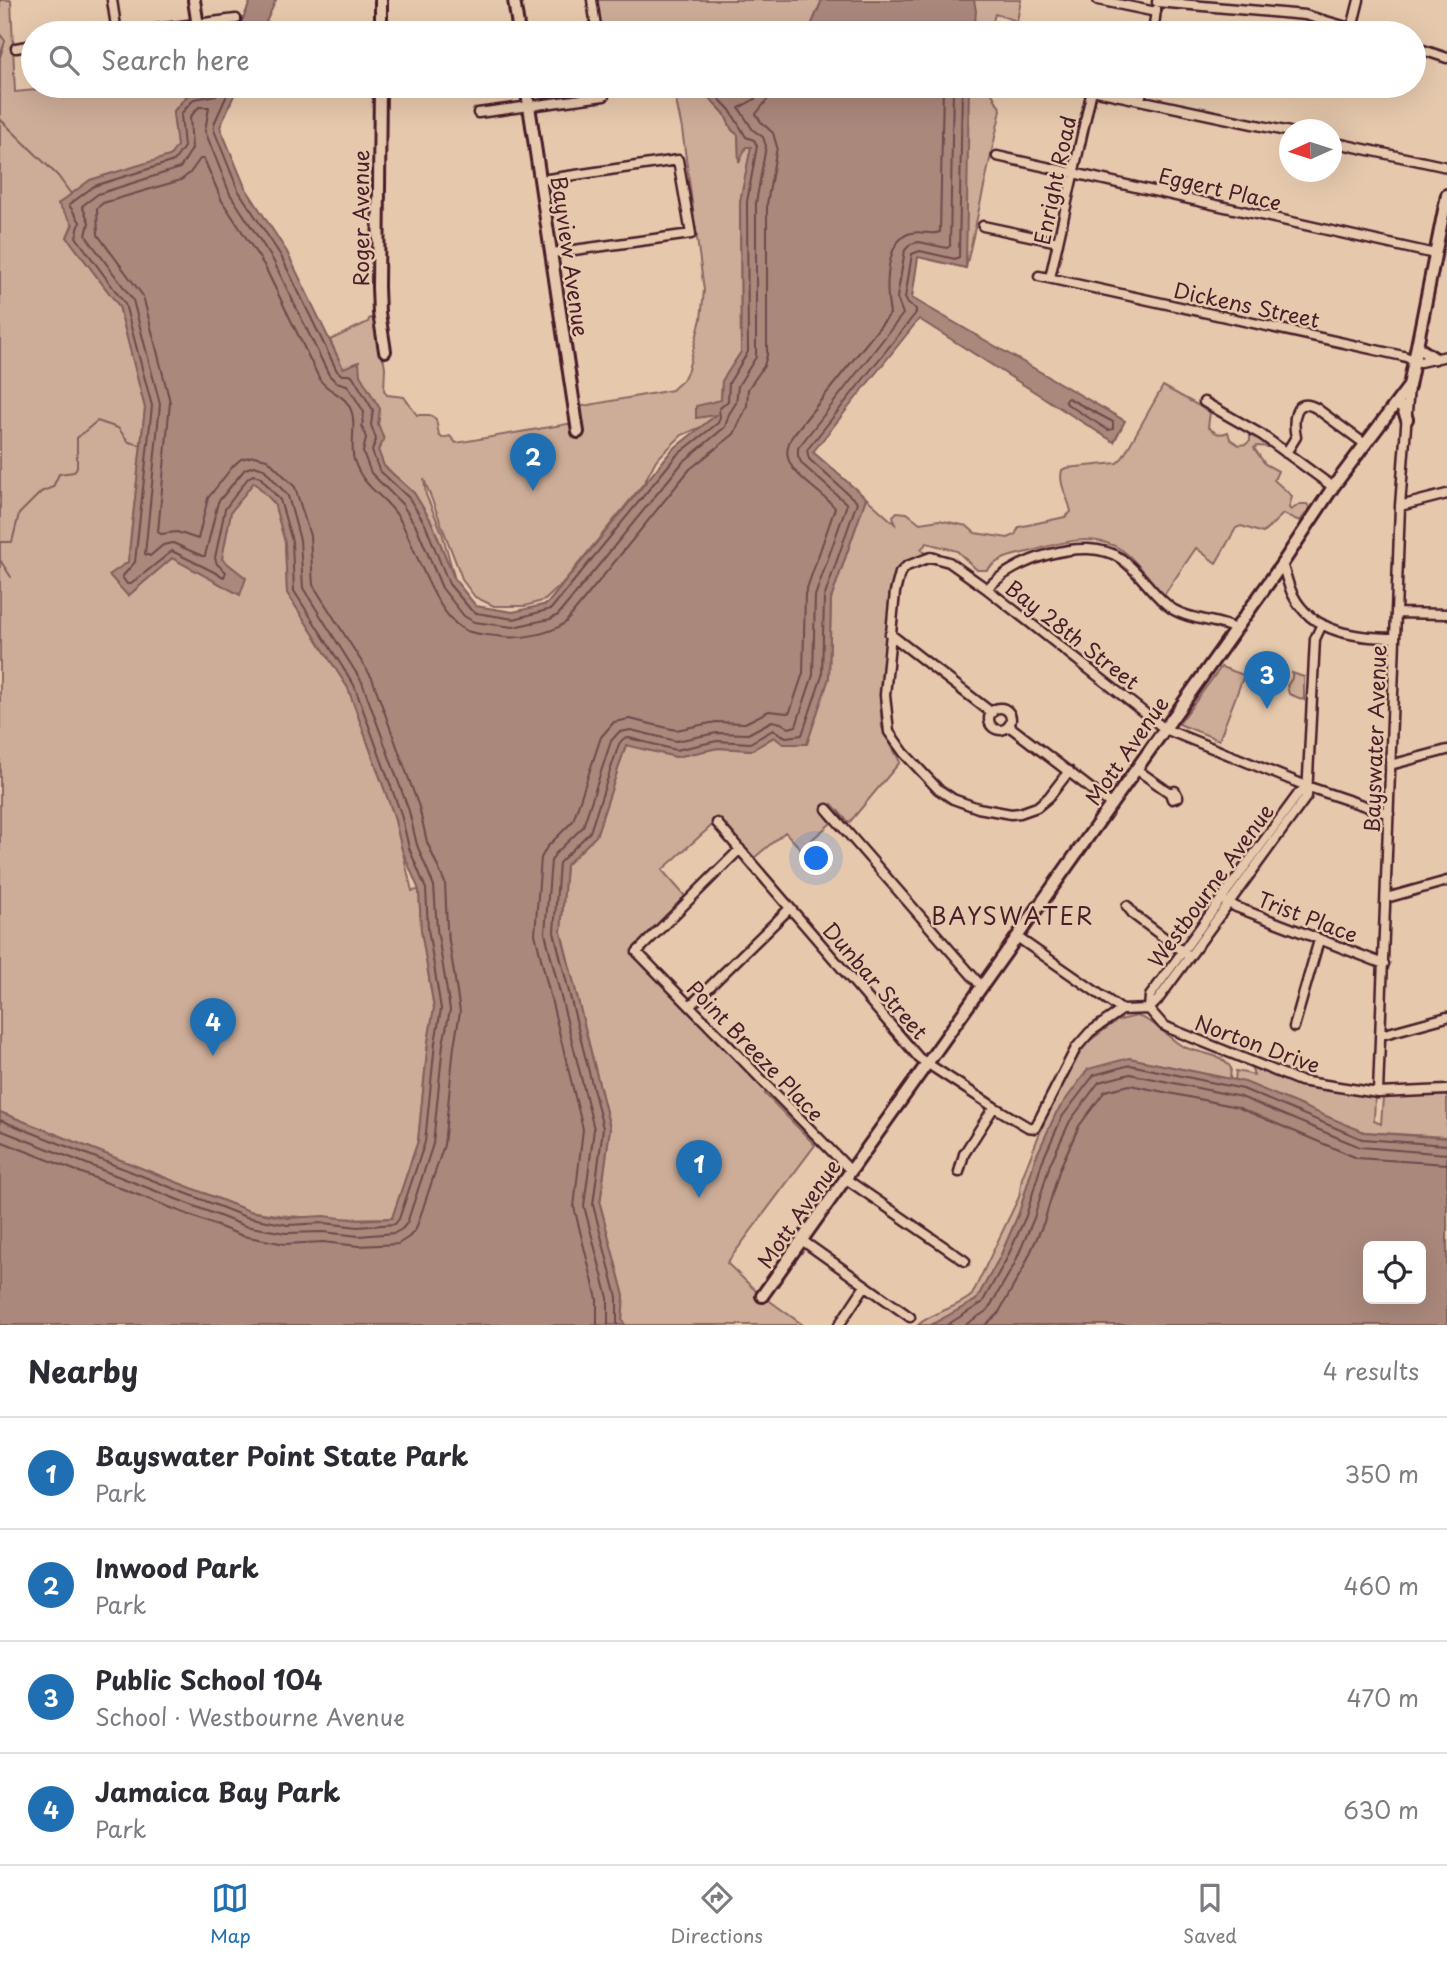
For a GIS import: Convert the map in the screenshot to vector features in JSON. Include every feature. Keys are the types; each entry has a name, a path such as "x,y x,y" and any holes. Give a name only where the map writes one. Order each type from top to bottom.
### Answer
{"street":[{"path":"112,0 115,21"},
{"path":"194,0 197,21"},
{"path":"381,21 382,0"},
{"path":"514,0 517,21"},
{"path":"592,0 595,21"},
{"path":"1098,0 1156,12"},
{"path":"1354,21 1359,0"},
{"path":"1155,21 1157,1 1305,15 1325,21"},
{"path":"228,21 236,19"},
{"path":"16,47 21,46"},
{"path":"1426,51 1447,58"},
{"name":"Roger Avenue","path":"380,98 378,287 385,351"},
{"name":"Bayview Avenue","path":"529,98 578,432"},
{"path":"478,113 591,98"},
{"name":"Enright Road","path":"1050,278 1090,98"},
{"path":"1130,98 1279,130"},
{"path":"1342,144 1447,167"},
{"name":"Eggert Place","path":"996,156 1435,254"},
{"path":"541,180 678,160 691,234 552,253"},
{"name":"Mott Avenue","path":"762,1296 1112,805 1334,487 1409,386 1447,195"},
{"path":"983,226 1058,243"},
{"name":"Dickens Street","path":"1039,276 1420,362 1447,356"},
{"path":"1417,346 1434,358"},
{"name":"Bayswater Avenue","path":"1378,1093 1400,506 1409,386"},
{"path":"1205,402 1262,435 1334,487"},
{"path":"1286,453 1296,437 1293,425 1295,414 1302,405 1307,404 1365,444"},
{"path":"1395,405 1402,407 1407,419"},
{"path":"1400,506 1447,494"},
{"path":"987,589 1003,573 1033,559 1080,550 1098,550 1119,557 1172,608 1184,615 1225,624 1235,629"},
{"name":"Bay 28th Street","path":"890,634 900,573 911,564 931,557 950,562 1165,729 1308,787 1389,814"},
{"path":"1282,564 1294,596 1310,615 1322,624 1357,636 1395,638"},
{"path":"1396,613 1447,614"},
{"name":"Westbourne Avenue","path":"1149,1009 1224,901 1307,796 1315,639 1322,624"},
{"path":"890,634 992,713"},
{"path":"890,634 885,695 889,732 923,774 945,794 978,808 1020,813 1043,802 1069,771"},
{"path":"998,709 1005,710 1011,719 1009,726 1000,730 994,728 989,719 992,713 998,709"},
{"path":"1009,726 1112,805"},
{"path":"1390,765 1447,750"},
{"path":"1136,769 1170,793"},
{"path":"827,809 982,987"},
{"name":"Dunbar Street","path":"717,823 919,1058 1028,1127 1035,1128 1076,1048 1090,1032 1122,1010"},
{"name":"Point Breeze Place","path":"740,849 636,952 848,1175 965,1261"},
{"path":"1386,898 1447,881"},
{"name":"Trist Place","path":"1224,901 1384,964"},
{"path":"1127,906 1134,915 1185,954"},
{"path":"690,1006 790,908"},
{"path":"1017,937 1122,1010 1149,1009"},
{"path":"1294,1027 1319,940"},
{"name":"Norton Drive","path":"1149,1009 1163,1025 1171,1029 1300,1081 1378,1093 1447,1090"},
{"path":"1381,1035 1447,1017"},
{"path":"959,1172 964,1154 994,1107"},
{"path":"803,1241 910,1317"},
{"path":"839,1325 865,1286"}],"shaded area":[{"path":"0,0 11,0 15,92 21,91 21,98 185,98 173,112 177,146 170,156 90,180 67,237 119,306 145,408 128,562 129,595 172,558 246,578 221,559 231,511 254,481 274,502 285,542 287,593 348,688 394,816 412,891 419,890 421,930 434,1008 418,1141 392,1218 320,1218 249,1211 0,1112"},
{"path":"596,0 822,0 813,21 599,21"},
{"path":"945,0 1021,0 1017,21 995,14 993,21 943,21"},
{"path":"676,98 710,98 724,113 732,130 738,135 739,159 746,146 751,147 740,202 741,352 722,381 718,414 701,427 682,435 656,460 644,483 562,584 545,600 525,606 494,606 475,597 463,581 424,479 426,495 442,532 455,580 431,521 414,493 384,466 378,450 384,440 378,424 380,409 359,375 358,363 343,369 330,340 376,316 385,367 384,390 387,395 404,397 417,415 430,415 436,419 439,435 442,438 450,436 456,443 574,423 572,408 672,390 683,380 688,370 701,319 704,290"},
{"path":"936,98 994,98 1001,110 966,268 921,257"},
{"path":"1163,386 1210,412 1208,427 1217,433 1228,432 1230,439 1239,445 1250,441 1250,432 1262,438 1271,447 1254,448 1265,464 1278,471 1274,480 1292,496 1289,508 1291,510 1300,504 1307,504 1310,508 1300,521 1283,514 1263,533 1241,526 1236,528 1216,563 1196,548 1164,595 1127,554 1100,541 1077,540 1054,545 1008,557 987,570 977,570 957,551 927,543 921,549 928,555 907,565 893,584 880,697 882,728 900,762 849,823 832,804 823,812 831,823 801,849 785,832 754,858 718,820 662,870 685,896 632,953 765,1089 765,1094 815,1145 727,1263 756,1291 803,1325 625,1325 622,1320 624,1296 600,1204 610,1128 561,932 566,865 596,836 626,745 676,757 718,748 752,750 774,737 829,678 831,599 866,498 895,524 893,516 897,512 907,513 920,523 939,520 967,526 975,533 1008,538 1015,535 1019,527 1065,517 1071,512 1063,486 1062,470 1117,463"},
{"path":"1221,667 1244,675 1219,740 1179,724"},
{"path":"1292,673 1304,677 1304,700 1289,694 1287,686"},
{"path":"1137,1016 1155,1025 1182,1046 1221,1059 1231,1068 1230,1079 1129,1058 1035,1159 1019,1213 1000,1257 976,1300 931,1325 918,1325 972,1295 1019,1197 1022,1178 1045,1120 1072,1064 1088,1042 1116,1021"},
{"path":"1251,1066 1293,1083 1375,1097 1374,1121 1381,1124 1383,1097 1447,1095 1447,1137 1364,1132 1235,1080 1236,1071 1254,1075"}],"water":[{"path":"251,0 276,0 266,21 242,21"},
{"path":"822,0 974,0 976,11 975,21 813,21"},
{"path":"186,98 233,98 220,127 245,187 287,252 343,368 359,362 360,375 380,409 378,424 384,440 378,450 384,466 414,493 431,521 455,580 476,606 513,612 547,604 672,450 716,415 696,418 696,406 721,400 722,381 741,352 740,202 751,147 746,147 739,163 738,135 732,130 724,113 710,98 969,98 966,268 918,257 912,298 1125,421 1114,442 919,319 813,452 866,498 831,599 829,678 807,744 783,744 774,737 752,750 718,748 676,757 626,745 596,836 566,865 561,932 610,1128 600,1204 624,1296 622,1320 625,1325 0,1325 0,1112 249,1211 288,1218 392,1218 418,1141 434,1008 421,930 419,890 402,850 394,816 348,688 287,593 285,542 274,503 254,482 231,512 222,559 246,578 240,595 172,558 128,596 109,575 128,562 145,408 119,306 67,237 73,224 58,204 90,180 170,156 177,146 173,112"},
{"path":"1129,1058 1245,1082 1364,1132 1447,1138 1447,1325 931,1325 976,1300 1000,1257 1019,1213 1035,1159 1056,1113 1088,1069"}],"waterway":[{"path":"0,34 5,41 0,57"},
{"path":"0,119 58,176 71,194"},
{"path":"0,542 12,542 19,514 41,492 53,487 59,474 74,472 77,467 77,438 97,421 118,428 129,442 141,445"},
{"path":"0,560 11,577"}],"place":[{"name":"Inwood Park","path":"533,491"},
{"name":"Public School 104","path":"1267,709"},
{"name":"Jamaica Bay Park","path":"213,1056"},
{"name":"Bayswater Point State Park","path":"699,1198"}],"district":[{"name":"BAYSWATER","path":"1013,915"}]}
